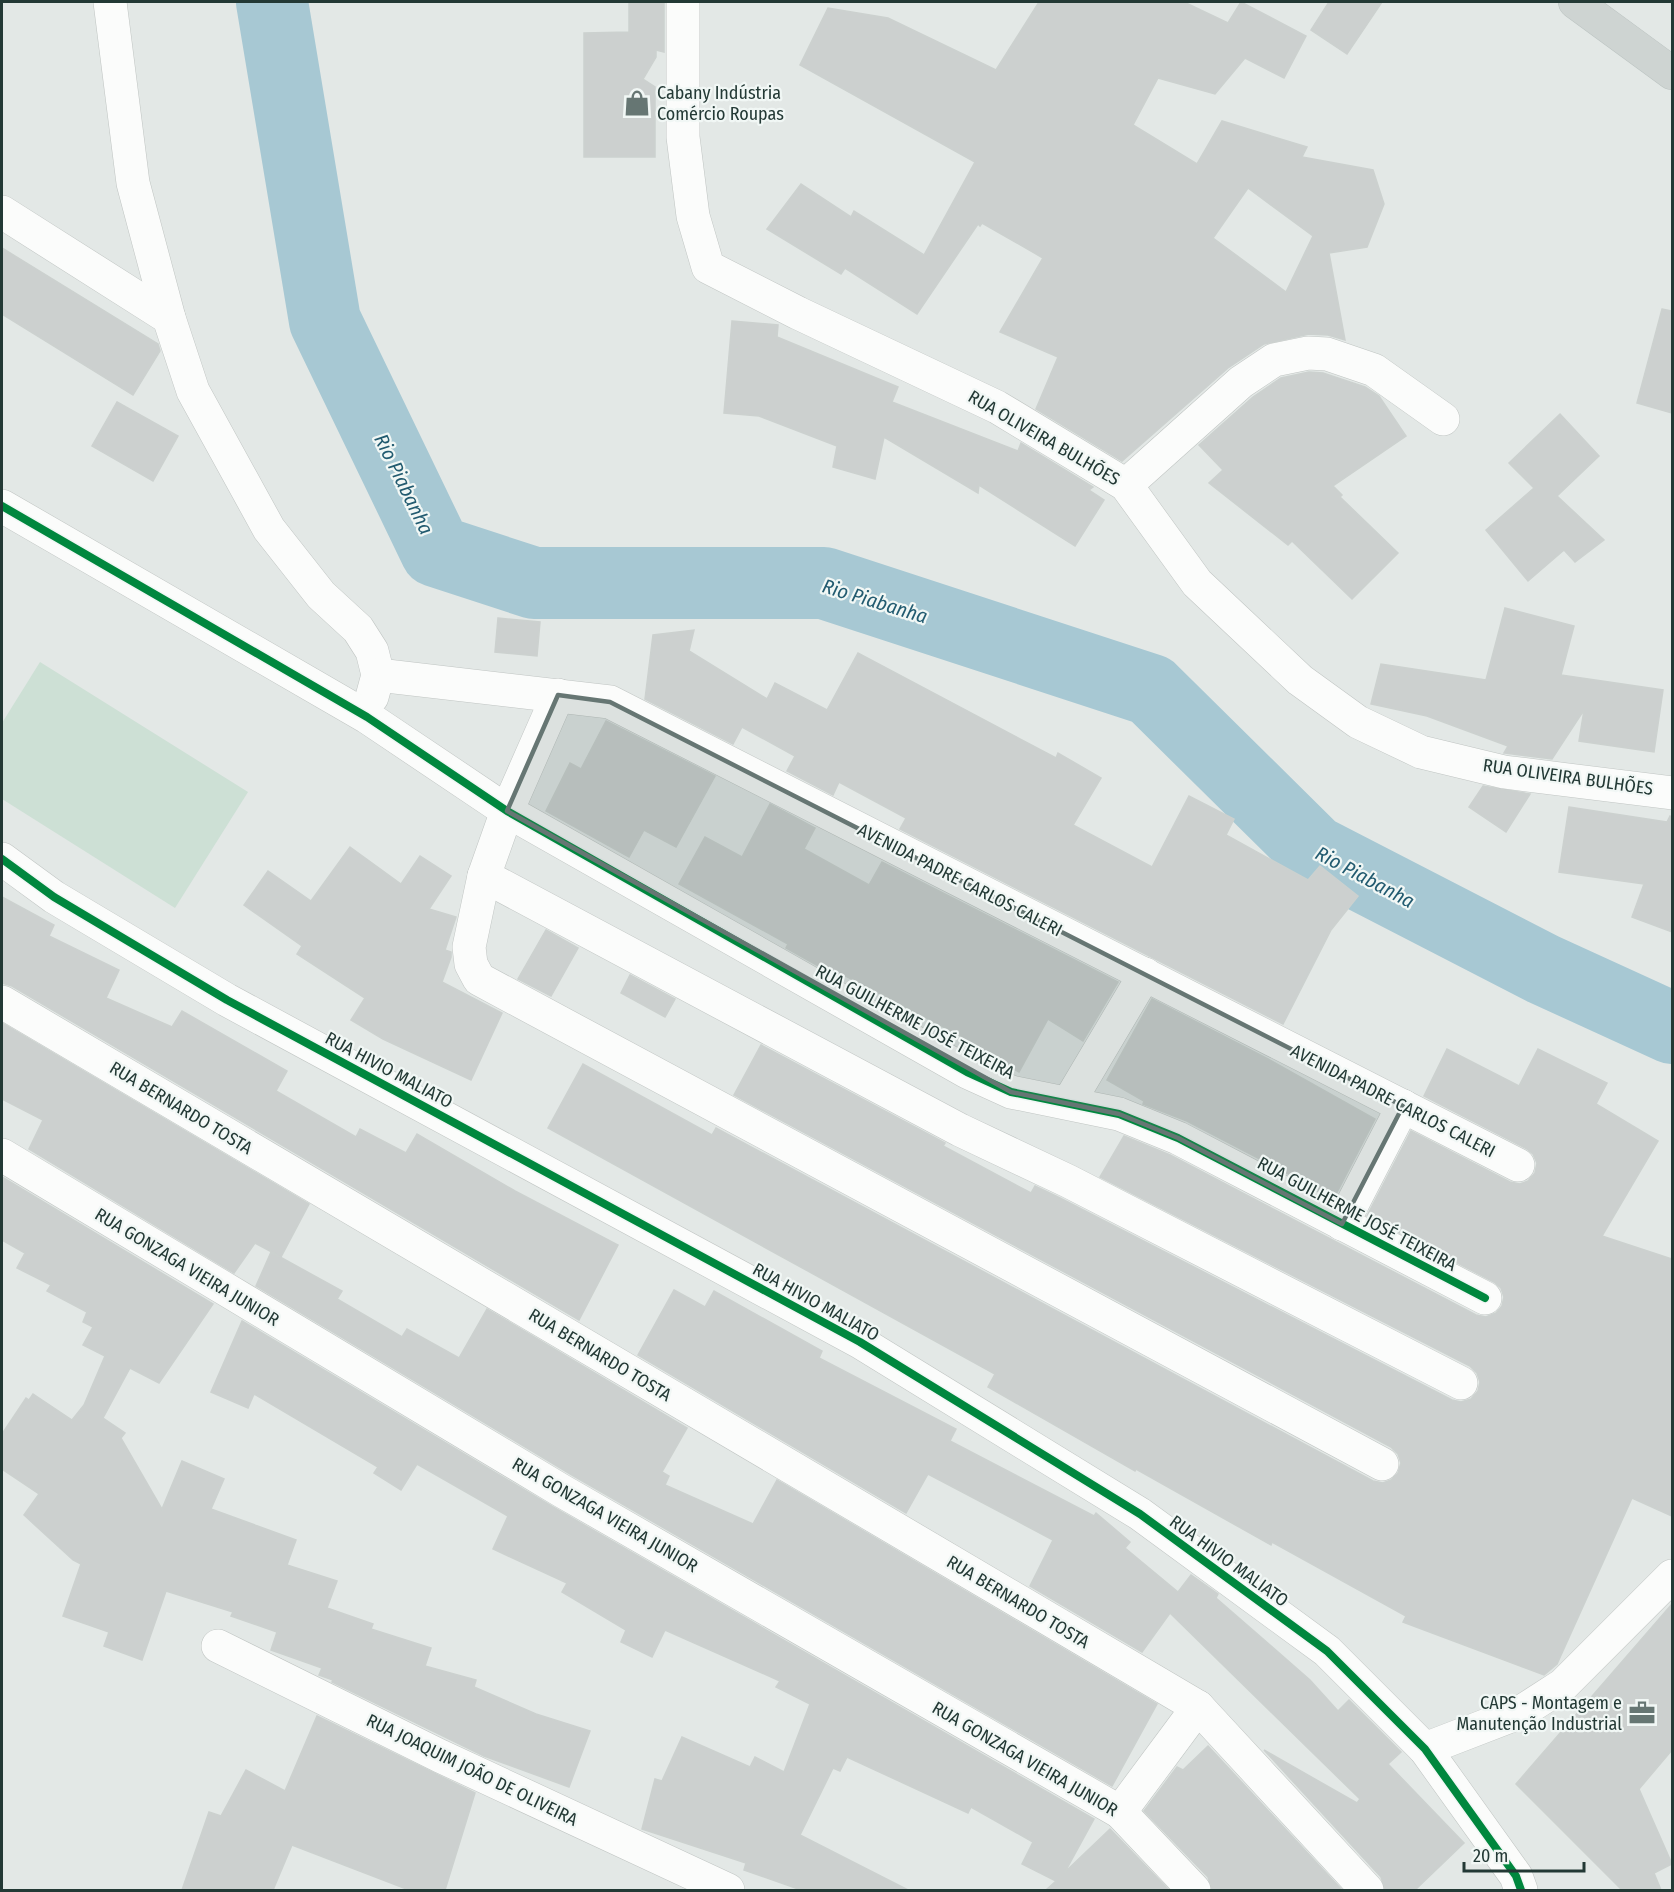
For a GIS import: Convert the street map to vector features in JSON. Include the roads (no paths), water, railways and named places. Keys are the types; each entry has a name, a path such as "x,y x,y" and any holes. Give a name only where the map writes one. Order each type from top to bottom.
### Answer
{"main road":[{"path":"1575,2 1672,73"}],"street":[{"path":"110,2 133,183 169,318 193,391 269,529 321,595 358,629 372,651 378,675 367,717"},
{"name":"RUA OLIVEIRA BULHÕES","path":"683,2 683,137 693,216 708,267 798,313 997,407 1126,485 1197,583 1300,680 1358,722 1422,752 1504,772 1672,793"},
{"path":"2,212 169,318"},
{"path":"1126,485 1241,382 1274,360 1308,353 1327,354 1374,370 1443,419"},
{"name":"RUA GUILHERME JOSÉ TEIXEIRA","path":"2,506 367,717 507,811 967,1072 1011,1092 1119,1114 1178,1138 1485,1298"},
{"name":"AVENIDA PADRE CARLOS CALERI","path":"378,675 610,702 1518,1164"},
{"path":"558,695 507,811 484,876 469,947 471,964 479,979 1382,1464"},
{"name":"RUA HIVIO MALIATO","path":"2,859 54,897 227,1000 860,1342 1140,1514 1327,1651 1425,1749 1516,1876 1521,1890"},
{"path":"484,876 960,1130 1068,1181 1461,1383"},
{"path":"1069,1102 1145,974"},
{"name":"RUA BERNARDO TOSTA","path":"2,1002 1198,1707 1367,1890"},
{"path":"1342,1224 1403,1106"},
{"name":"RUA GONZAGA VIEIRA JUNIOR","path":"2,1155 562,1491 1120,1812 1194,1890"},
{"path":"1425,1749 1521,1712 1563,1684 1672,1576"},
{"name":"RUA JOAQUIM JOÃO DE OLIVEIRA","path":"219,1646 440,1756 728,1890"},
{"path":"1120,1812 1198,1707"}],"waterway":[{"name":"Rio Piabanha","path":"272,2 325,321 436,551 534,583 824,583 1151,690 1314,851 1543,969 1672,1028"}],"place":[{"name":"Cabany Indústria Comércio Roupas","path":"637,103"},
{"name":"CAPS - Montagem e Manutenção Industrial","path":"1642,1713"}]}
